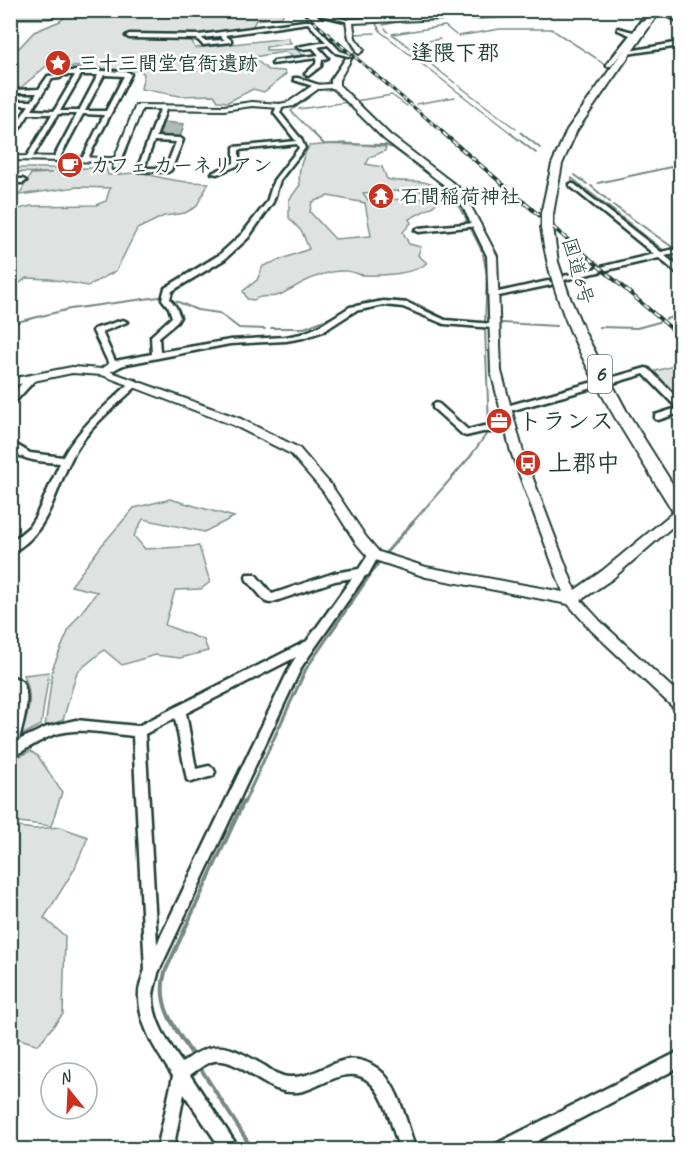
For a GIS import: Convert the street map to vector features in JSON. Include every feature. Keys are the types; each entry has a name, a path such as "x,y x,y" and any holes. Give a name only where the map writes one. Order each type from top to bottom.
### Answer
{"highway":[{"name":"国道6号","path":"662,12 634,34 627,52 568,135 553,172 547,220 552,264 559,288 577,330 604,382 681,511"}],"street":[{"path":"317,10 322,15 332,13 347,19 369,20 451,14 646,10"},
{"path":"384,20 386,12"},
{"path":"662,12 681,21"},
{"path":"335,86 335,80 349,58 361,50 352,38 347,19"},
{"path":"129,36 199,37 307,22 338,52 349,58"},
{"path":"609,65 643,22"},
{"path":"248,29 255,36"},
{"path":"620,29 634,34"},
{"path":"613,33 634,34"},
{"path":"199,37 203,44 229,40 221,34"},
{"path":"300,47 330,43"},
{"path":"627,52 681,45"},
{"path":"314,46 324,56"},
{"path":"274,63 324,56"},
{"path":"308,75 319,65 319,59 325,58 324,56"},
{"path":"11,139 50,77 58,77 61,73 128,74 86,159"},
{"path":"29,158 79,73"},
{"path":"56,159 102,74"},
{"path":"296,80 319,86 335,86 391,141 455,189 492,256 496,371 528,484 572,599 596,626 681,704"},
{"path":"115,168 139,107 224,108 248,104 280,106 291,104 319,86"},
{"path":"17,91 42,91"},
{"path":"10,103 34,103"},
{"path":"156,355 155,336 172,322 176,315 176,310 166,299 168,290 222,257 245,236 270,202 277,180 300,152 302,146 300,142 277,113 280,106"},
{"path":"152,139 180,140 168,170 140,170 164,107"},
{"path":"29,112 109,113"},
{"path":"215,173 237,164 236,148 300,142"},
{"path":"10,158 118,158"},
{"path":"10,181 22,181"},
{"path":"572,185 664,254 681,271"},
{"path":"419,232 476,225"},
{"path":"567,278 681,250"},
{"path":"494,295 548,283"},
{"path":"10,383 72,370 108,368 156,355 230,342 294,338 321,329 353,309 384,303 405,305 444,322 493,326"},
{"path":"123,322 97,331 108,368 135,383 237,422 295,451 327,488 361,540 374,555 426,572 572,599 607,575 681,511"},
{"path":"610,381 646,371 681,408 658,417"},
{"path":"10,402 31,379"},
{"path":"10,549 33,529 46,509 74,445 135,383"},
{"path":"506,409 597,384"},
{"path":"436,406 466,433 483,429 511,429"},
{"path":"10,444 27,457 66,460"},
{"path":"151,972 298,663 374,555"},
{"path":"251,577 270,599 334,577 364,572"},
{"path":"10,680 19,685 21,693 11,751 70,725 87,725 118,731 139,731 312,643"},
{"path":"180,711 191,776 209,772"},
{"path":"139,731 151,972 147,997 152,1025 232,1149"},
{"path":"165,1149 181,1073 207,1054 218,1052 231,1056 274,1081 290,1085 348,1066 374,1073 388,1096 408,1149"},
{"path":"502,1149 681,1059"}],"shaded area":[{"path":"10,11 68,11 50,19 11,19"},
{"path":"72,11 138,11 138,16 195,18 205,13 204,11 284,11 282,17 256,20 252,27 187,38 192,41 195,48 288,38 291,43 266,47 266,50 296,49 303,55 294,56 285,52 253,57 268,70 284,71 286,74 264,92 253,89 228,102 218,101 214,95 180,96 141,89 144,74 141,71 64,66 67,57 57,57 11,96 11,52 18,49 34,32 60,21"},
{"path":"163,122 184,124 180,138 159,137"},
{"path":"345,143 386,147 385,151 370,157 366,164 382,167 387,179 423,182 436,187 441,192 363,193 368,200 422,199 423,196 441,195 442,198 432,207 409,219 411,223 403,232 409,244 421,247 418,255 427,263 415,270 389,275 332,272 312,278 278,295 254,300 247,299 243,291 257,280 263,266 309,249 302,232 289,218 289,200 300,185 301,165 309,146","holes":["328,196 365,203 371,236 335,239 310,212 312,202"]},
{"path":"11,168 106,168 108,175 143,173 178,181 209,183 196,207 185,213 164,216 137,229 116,271 88,286 50,279 26,278 11,291 11,211 31,206 96,205 106,201 110,188 77,187 19,195 31,174 53,173 11,172"},
{"path":"572,178 680,263 680,267 571,182"},
{"path":"677,365 680,369 680,391 673,393 652,372"},
{"path":"170,499 234,517 204,532 143,519 134,536 145,549 199,546 210,582 201,589 175,590 165,625 204,640 208,651 180,658 155,655 122,665 104,650 77,672 63,720 45,728 53,667 70,627 97,592 71,586 134,508"},
{"path":"49,672 41,725 22,735 29,698 24,675"},
{"path":"30,751 38,756 62,792 51,826 11,821 11,777 16,758"},
{"path":"11,826 34,829 60,827 88,837 74,870 44,918 65,936 63,1014 38,1045 11,1036"}],"waterway":[{"path":"345,10 346,34 355,52"},
{"path":"375,19 377,10"},
{"path":"375,22 381,32 512,134"},
{"path":"383,25 397,22"},
{"path":"392,34 445,26 456,35"},
{"path":"385,28 388,32"},
{"path":"458,36 500,29 551,29 596,58"},
{"path":"355,34 375,33"},
{"path":"393,35 404,43"},
{"path":"416,43 440,39"},
{"path":"405,44 455,83"},
{"path":"326,84 345,57"},
{"path":"598,60 606,66"},
{"path":"458,85 516,129"},
{"path":"322,87 291,111 324,144 385,145 393,148 434,178"},
{"path":"355,101 392,95"},
{"path":"393,96 407,106"},
{"path":"416,104 455,97"},
{"path":"299,109 348,102"},
{"path":"510,133 536,153"},
{"path":"521,133 540,148"},
{"path":"598,183 680,165"},
{"path":"575,175 587,184"},
{"path":"436,180 452,193 463,214"},
{"path":"591,186 610,202"},
{"path":"613,205 675,249"},
{"path":"465,216 468,224"},
{"path":"470,227 482,251"},
{"path":"417,304 448,320 485,323 487,274 483,254"},
{"path":"10,326 17,322 70,309 159,297"},
{"path":"378,300 408,301"},
{"path":"176,301 197,310 219,313 239,328 265,329"},
{"path":"340,313 349,307 370,301"},
{"path":"666,319 680,315"},
{"path":"271,328 304,328 335,316"},
{"path":"599,327 637,328 659,322"},
{"path":"502,323 557,326"},
{"path":"485,329 489,426"},
{"path":"412,523 469,458 488,432"},
{"path":"384,555 413,522"},
{"path":"244,803 306,669 379,562"},
{"path":"192,1054 168,1015 163,995 165,972 244,801"},
{"path":"201,1069 253,1150"}],"railway":[{"path":"300,10 445,134"},
{"path":"443,133 680,336"}],"place":[{"name":"三十三間堂官衙遺跡","path":"58,63"},
{"name":"カフェ カーネリアン","path":"70,165"},
{"name":"石間稲荷神社","path":"381,196"},
{"name":"トランス","path":"499,421"},
{"name":"上郡中","path":"528,463"}],"district":[{"name":"逢隈下郡","path":"455,53"}]}
